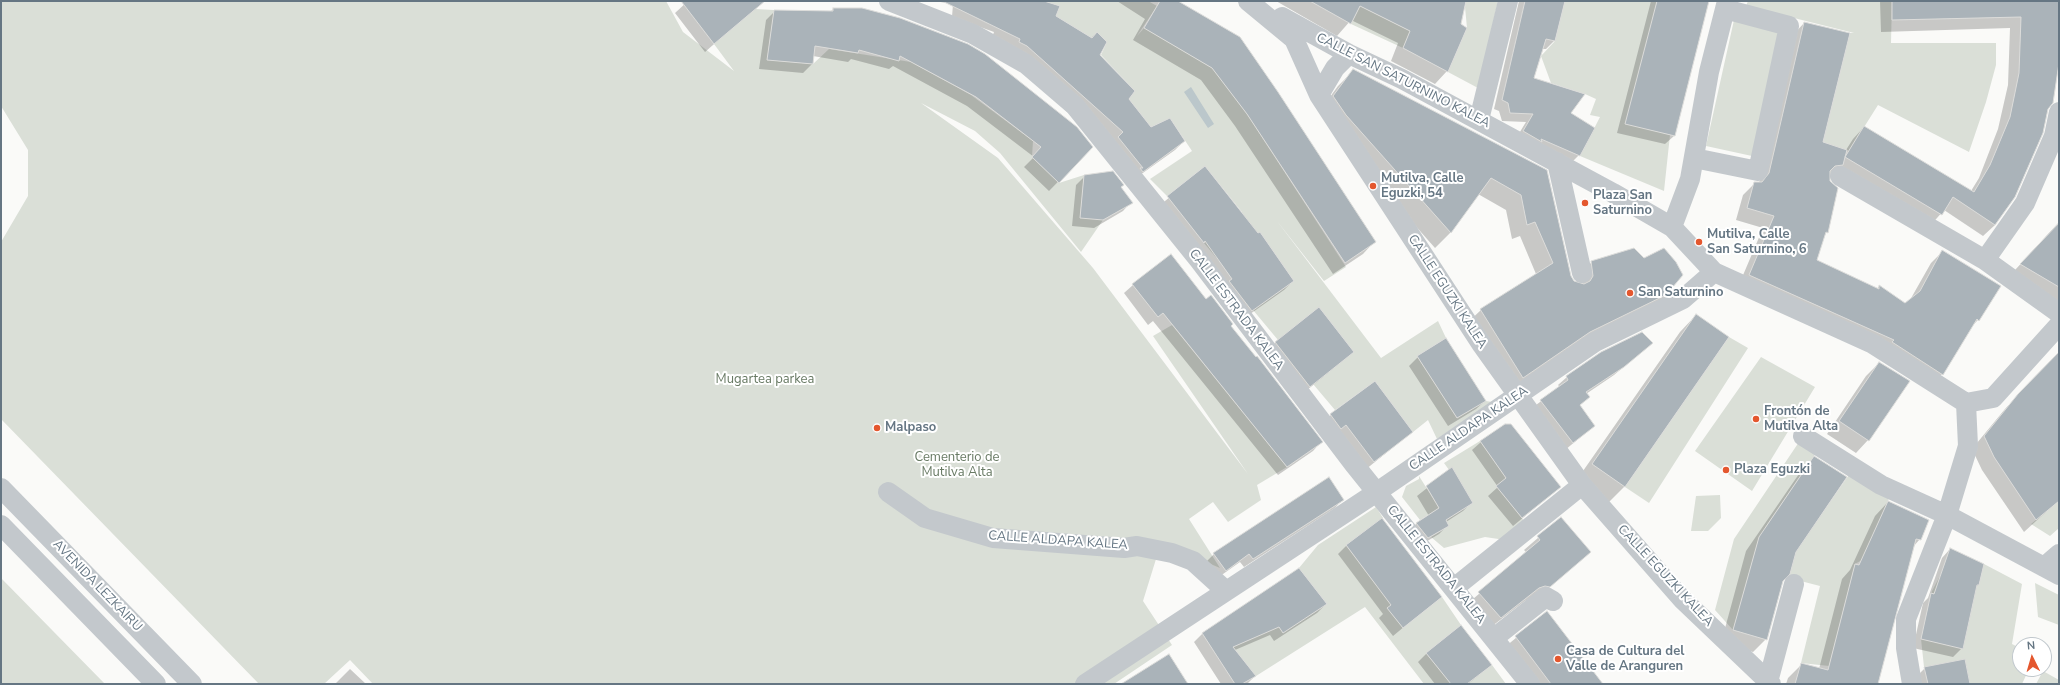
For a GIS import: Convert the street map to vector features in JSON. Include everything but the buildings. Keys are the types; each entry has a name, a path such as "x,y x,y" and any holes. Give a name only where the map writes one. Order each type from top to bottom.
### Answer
{"street":[{"name":"CALLE ESTRADA KALEA","path":"889,1 973,34 1026,64 1075,106 1199,260 1353,464 1530,684"},
{"name":"CALLE SAN SATURNINO KALEA","path":"1248,1 1276,14 1349,54 1402,79 1557,162 1672,227 1714,272 1873,344 1966,403"},
{"name":"CALLE EGUZKI KALEA","path":"1248,1 1294,39 1319,96 1482,346 1582,485 1682,599 1770,683"},
{"path":"1479,120 1508,1"},
{"path":"1672,227 1690,180 1709,72 1726,5 1789,26 1758,171 1694,158"},
{"path":"1319,96 1335,68 1349,54"},
{"path":"1985,260 2025,203 2054,136 2059,112"},
{"path":"1557,162 1582,273"},
{"path":"1840,176 1985,260 2059,313"},
{"name":"CALLE ALDAPA KALEA","path":"1086,684 1377,492 1595,342 1683,299 1714,272"},
{"path":"1912,684 1906,648 1906,619 1947,515 1968,446 1966,403 1993,398 2059,325"},
{"path":"1803,436 1881,485 1947,515 2052,571 2059,554"},
{"path":"1454,588 1582,485"},
{"name":"AVENIDA LEZKAIRU","path":"1,488 192,684"},
{"name":"CALLE ALDAPA KALEA","path":"888,492 925,518 993,538 1124,548 1137,546 1172,553 1193,561 1226,591"},
{"name":"AVENIDA LEZKAIRU","path":"1,524 156,684"},
{"name":"CALLE EGUZKI KALEA","path":"1770,683 1794,584"},
{"path":"1494,638 1546,597 1553,601"}],"green space":[{"name":"Mugartea parkea","path":"1,1 666,1 683,32 734,71 714,44 755,9 774,10 767,60 813,64 829,49 911,62 971,95 1033,141 1032,157 1059,183 1084,175 1080,217 1103,220 1081,252 1000,153 975,131 921,103 998,158 1093,268 1248,474 1153,336 1172,325 1287,467 1257,485 1261,500 1228,522 1213,502 1189,519 1220,568 1161,543 1143,601 1172,645 1114,684 373,684 350,660 324,684 259,684 1,419 1,242 28,196 28,150 1,106"},
{"path":"1044,1 1148,1 1157,6 1137,36 1144,28 1212,68 1247,114 1346,267 1324,281 1277,221 1381,358 1438,321 1446,338 1417,356 1457,418 1486,401 1492,402 1437,439 1428,420 1413,432 1375,381 1335,410 1313,384 1354,352 1319,307 1278,340 1253,310 1294,281 1260,232 1219,261 1204,243 1242,212 1205,166 1167,196 1150,179 1192,151 1170,118 1151,127 1129,99 1135,91 1101,55 1107,42 1097,32 1092,38 1056,16 1060,6"},
{"path":"1466,1 1498,1 1478,88 1448,72 1467,28 1465,7"},
{"path":"1565,1 1657,1 1626,123 1670,135 1664,191 1580,156 1600,117 1590,115 1596,99 1551,83 1541,56 1555,41"},
{"path":"1748,1 1892,1 1891,43 1996,43 1996,65 1986,102 1969,152 1878,105 1849,151 1823,142 1850,33 1854,33 1746,6"},
{"path":"1360,6 1410,31 1403,48 1351,24"},
{"path":"1734,20 1779,30 1752,156 1706,146"},
{"path":"1729,337 1748,348 1649,503 1625,487"},
{"name":"Frontón de Mutilva Alta","path":"1761,357 1815,387 1752,491 1695,451"},
{"path":"1803,436 1820,447 1765,528 1796,551 1758,541 1733,630 1715,610 1734,539"},
{"path":"1480,441 1506,478 1497,487 1525,522 1512,541 1485,537 1444,548 1431,537 1449,526 1446,520 1473,503 1444,463"},
{"path":"1853,469 1890,496 1862,560 1855,564 1829,666 1801,663 1820,586 1789,578 1796,551"},
{"path":"1419,476 1439,508 1420,520 1402,497 1406,486 1419,479"},
{"path":"1720,495 1721,518 1708,531 1691,531 1696,496"},
{"path":"2059,501 2059,528 2050,536 2031,524"},
{"path":"1376,507 1383,518 1346,545 1376,585 1413,559 1426,578 1388,609 1403,628 1442,597 1461,625 1426,653 1451,684 1424,684 1365,607 1256,676 1233,647 1255,637 1268,613 1283,632 1327,604 1299,568 1318,545"},
{"path":"1984,564 2022,584 2012,637 2012,677 2025,677 2022,684 1970,684 1924,667 1921,639 1962,648 1973,603 1931,593 1941,574 1979,585"},
{"path":"1,578 105,684 1,684"},
{"path":"2035,583 2059,595 2059,625 2038,617"},
{"path":"1492,665 1506,684 1467,684"},
{"path":"2052,676 2059,680 2059,684 2036,684 2040,677"}],"shaded area":[{"path":"1191,87 1214,124 1208,128 1184,92"}],"place":[{"name":"Mutilva, Calle Eguzki, 54","path":"1373,186"},
{"name":"Plaza San Saturnino","path":"1585,203"},
{"name":"Mutilva, Calle San Saturnino, 6","path":"1699,242"},
{"name":"San Saturnino","path":"1630,293"},
{"name":"Frontón de Mutilva Alta","path":"1756,419"},
{"name":"Malpaso","path":"877,428"},
{"name":"Plaza Eguzki","path":"1726,470"},
{"name":"Casa de Cultura del Valle de Aranguren","path":"1558,659"}],"park label":[{"name":"Cementerio de Mutilva Alta","path":"957,466"}]}
